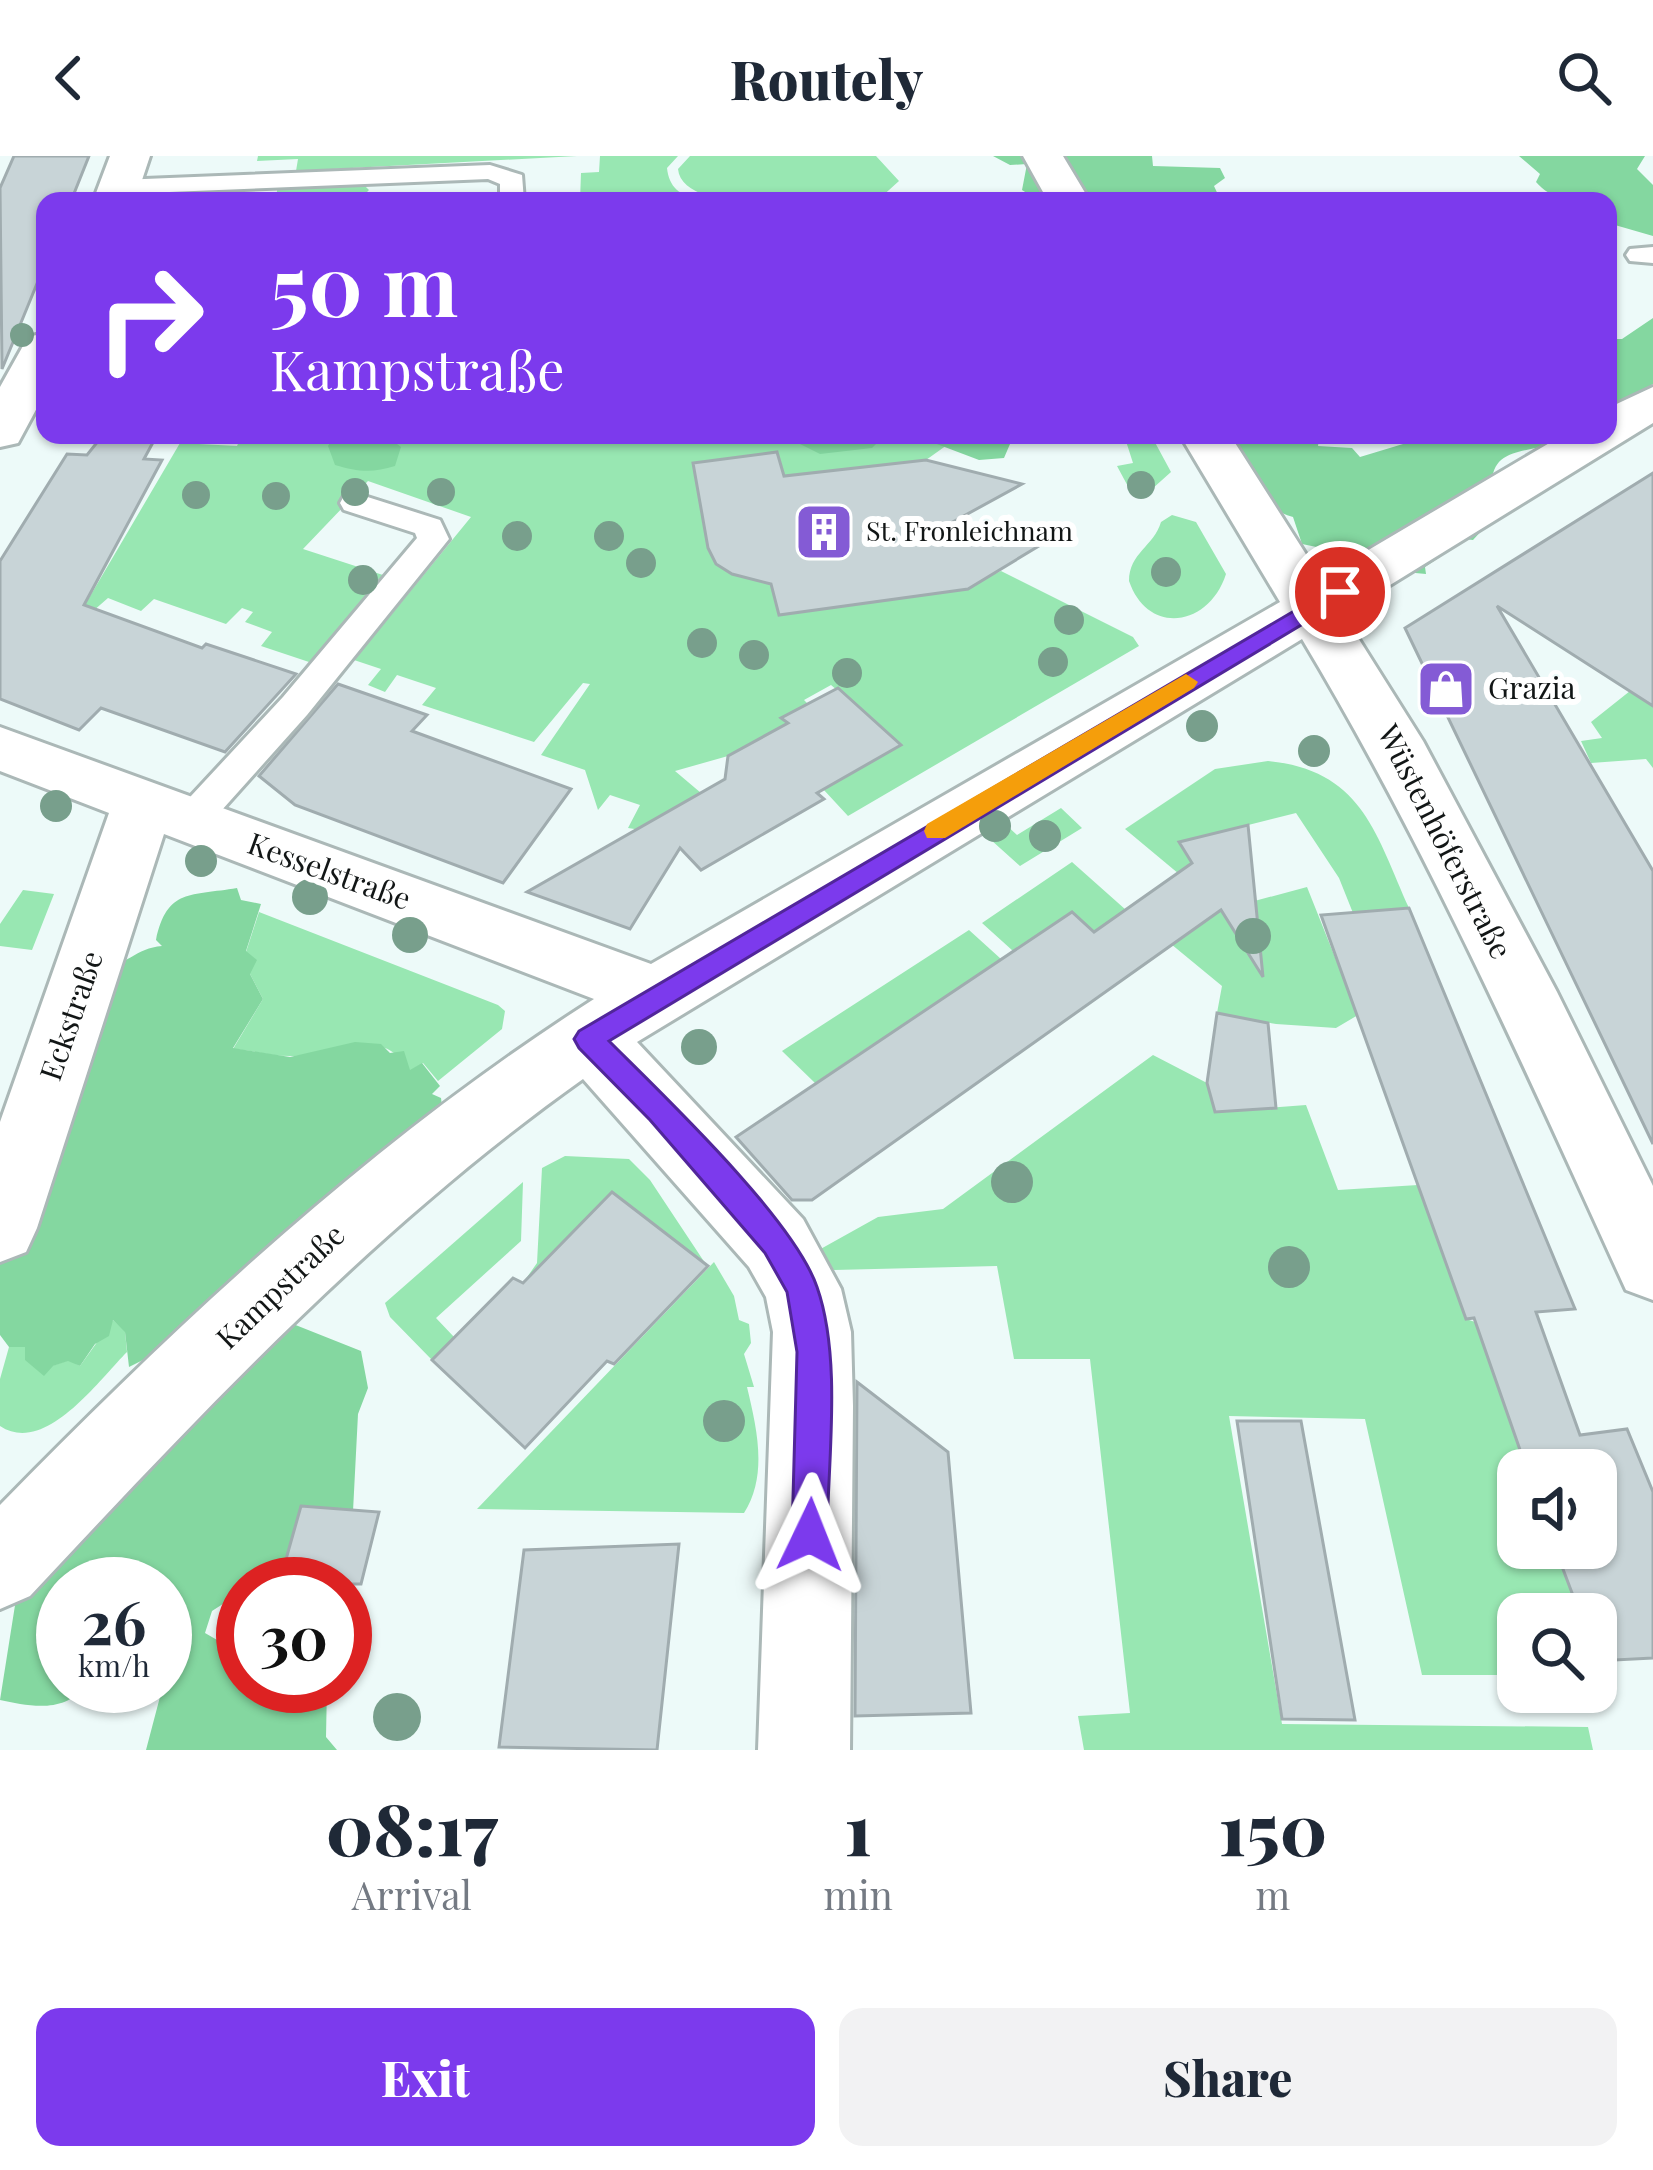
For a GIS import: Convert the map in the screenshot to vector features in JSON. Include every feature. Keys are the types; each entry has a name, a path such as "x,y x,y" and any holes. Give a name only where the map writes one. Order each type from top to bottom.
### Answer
{"street":[{"path":"1043,156 1064,192"},
{"path":"0,432 36,364"},
{"path":"1617,424 1653,402"},
{"name":"Wüstenhöferstraße","path":"1210,444 1404,761 1653,1265"},
{"name":"Kampstraße","path":"0,1566 272,1293 359,1214 511,1092 659,995 1312,610 1583,444"},
{"name":"Kesselstraße","path":"0,748 659,995"},
{"name":"Eckstraße","path":"0,1228 167,813"},
{"path":"589,1039 660,1111 776,1243 802,1289 812,1332 813,1406 804,1750"}],"lane":[{"path":"122,181 498,172 513,180 512,192"},
{"path":"388,192 392,174"},
{"path":"167,813 429,548 434,532 429,527 355,503"}],"green space":[{"path":"258,156 577,156 296,171 298,159 257,161"},
{"path":"600,156 678,156 667,168 680,192 580,192 581,173 599,172"},
{"path":"690,156 876,156 899,181 887,192 698,192 684,183 678,169"},
{"path":"993,156 1152,156 1153,166 1220,168 1225,178 1214,186 1217,192 1025,192 1027,164 1010,165"},
{"path":"1519,156 1645,156 1637,169 1653,185 1653,236 1617,226 1617,192 1548,192 1536,182 1540,174"},
{"path":"362,183 369,190 277,192 278,186"},
{"path":"1653,318 1653,384 1617,407 1617,339"},
{"path":"179,444 948,444 926,460 784,476 777,453 694,463 709,552 728,570 770,578 780,615 958,591 1001,571 1133,637 1139,646 848,816 823,789 901,745 831,685 804,700 816,712 782,719 791,726 763,742 758,739 728,756 675,771 701,793 667,834 628,828 640,805 610,795 598,810 585,770 541,755 590,684 583,683 534,742 422,705 436,688 397,675 385,692 368,685 381,669 354,660 471,517 368,481 303,549 386,576 312,663 261,646 272,632 245,622 253,612 242,608 226,624 154,599 141,611 108,598 69,632"},
{"path":"800,444 876,444 872,448 820,454"},
{"path":"937,444 1010,444 1004,458 979,460"},
{"path":"1127,444 1156,444 1171,472 1152,489 1131,492 1117,466 1133,463"},
{"path":"1228,444 1318,444 1352,448 1360,457 1403,444 1553,444 1500,461 1493,472 1496,515 1473,540 1443,537 1440,557 1425,567 1426,574 1351,567 1331,550 1302,544 1293,517 1264,501 1254,472"},
{"path":"328,446 401,447 395,466 365,471 335,465"},
{"path":"1172,515 1196,522 1226,574 1206,605 1178,618 1150,611 1129,581 1137,556 1161,522"},
{"path":"1630,691 1653,706 1653,768 1646,759 1591,763 1581,741 1602,738 1591,722"},
{"path":"1268,761 1325,777 1345,792 1375,831 1409,908 1353,913 1339,878 1296,813 1181,842 1220,908 1125,829 1215,769"},
{"path":"1061,808 1082,828 1020,866 971,822 991,811 1017,835"},
{"path":"1072,862 1126,910 1094,932 1072,912 1013,951 982,923"},
{"path":"1307,887 1358,1015 1336,1028 1217,1013 1222,986 1171,944 1221,909"},
{"path":"237,888 241,900 261,904 246,951 257,960 250,974 263,999 233,1048 290,1057 355,1042 381,1044 390,1053 404,1051 410,1070 422,1063 440,1086 432,1094 441,1098 442,1106 155,1367 145,1359 129,1367 125,1332 113,1320 109,1336 95,1344 80,1366 68,1361 53,1366 44,1376 25,1360 25,1347 9,1347 0,1335 0,1226 100,969 162,946 156,940 174,903 194,894"},
{"path":"23,890 54,894 32,950 0,946 0,924"},
{"path":"259,912 498,1005 505,1011 502,1029 438,1081 423,1063 410,1071 398,1056 370,1045 290,1056 233,1049 263,999 250,974 246,952"},
{"path":"969,930 1001,959 946,997 886,1057 873,1044 815,1083 782,1051"},
{"path":"1153,1055 1207,1083 1216,1112 1306,1105 1338,1190 1418,1185 1466,1319 1475,1322 1520,1449 1497,1449 1497,1569 1563,1569 1572,1593 1497,1593 1497,1675 1422,1675 1365,1419 1229,1416 1282,1724 1588,1727 1593,1750 1084,1750 1078,1716 1130,1713 1090,1359 1014,1359 997,1266 834,1270 817,1251 878,1217 943,1209"},
{"path":"565,1156 629,1159 650,1180 707,1266 612,1193 523,1283 537,1263 542,1168"},
{"path":"523,1182 521,1241 436,1318 454,1337 432,1360 390,1317 385,1303"},
{"path":"714,1262 734,1296 739,1320 749,1324 751,1343 744,1354 754,1387 747,1387 758,1468 744,1513 477,1509"},
{"path":"113,1320 125,1331 127,1352 86,1396 35,1431 17,1433 0,1426 0,1379 9,1347 26,1347 52,1366 69,1360 80,1366"},
{"path":"288,1322 361,1351 368,1388 358,1414 352,1531 314,1557 216,1557 216,1608 205,1633 216,1639 216,1713 326,1713 326,1737 337,1750 146,1750 156,1713 192,1713 192,1557 57,1557"},
{"path":"36,1579 36,1706 0,1700 16,1599"}],"building":[{"path":"14,156 89,156 75,192 36,192 36,286 2,369 0,188"},
{"path":"96,444 152,444 144,459 162,460 84,605 202,648 206,644 296,674 225,752 101,708 79,730 0,699 0,561 67,454 87,455"},
{"name":"St. Fronleichnam","path":"777,452 784,476 926,460 1022,484 951,523 1052,538 968,589 779,615 771,584 732,574 716,564 708,548 693,463"},
{"path":"1653,473 1653,706 1497,606 1653,871 1653,1144 1405,628"},
{"path":"338,684 427,715 412,731 571,789 503,883 295,805 259,776"},
{"path":"838,688 901,745 817,793 824,799 701,870 680,848 630,929 527,892 725,779 728,756 788,723 781,718"},
{"path":"1248,825 1263,977 1221,910 812,1200 792,1200 736,1137 1072,912 1094,932 1192,863 1179,842"},
{"path":"1409,908 1575,1309 1536,1312 1580,1435 1627,1429 1653,1492 1653,1658 1617,1660 1617,1593 1572,1593 1563,1569 1617,1569 1617,1449 1520,1449 1474,1318 1466,1319 1321,915"},
{"path":"1217,1013 1268,1023 1276,1108 1215,1112 1207,1083"},
{"path":"612,1192 708,1266 614,1364 607,1361 525,1448 432,1360 513,1278 523,1283"},
{"path":"857,1382 948,1452 971,1713 855,1716"},
{"path":"1237,1421 1301,1421 1355,1720 1282,1719"},
{"path":"301,1506 379,1512 368,1557 287,1557"},
{"path":"679,1544 657,1750 499,1747 524,1550"}],"slow traffic":[{"path":"936,831 1186,682"}],"place":[{"name":"St. Fronleichnam","path":"824,532"},
{"name":"Grazia","path":"1446,689"}],"route":[{"path":"810,1535 813,1352 802,1289 776,1243 660,1111 589,1039 1340,592"}]}
